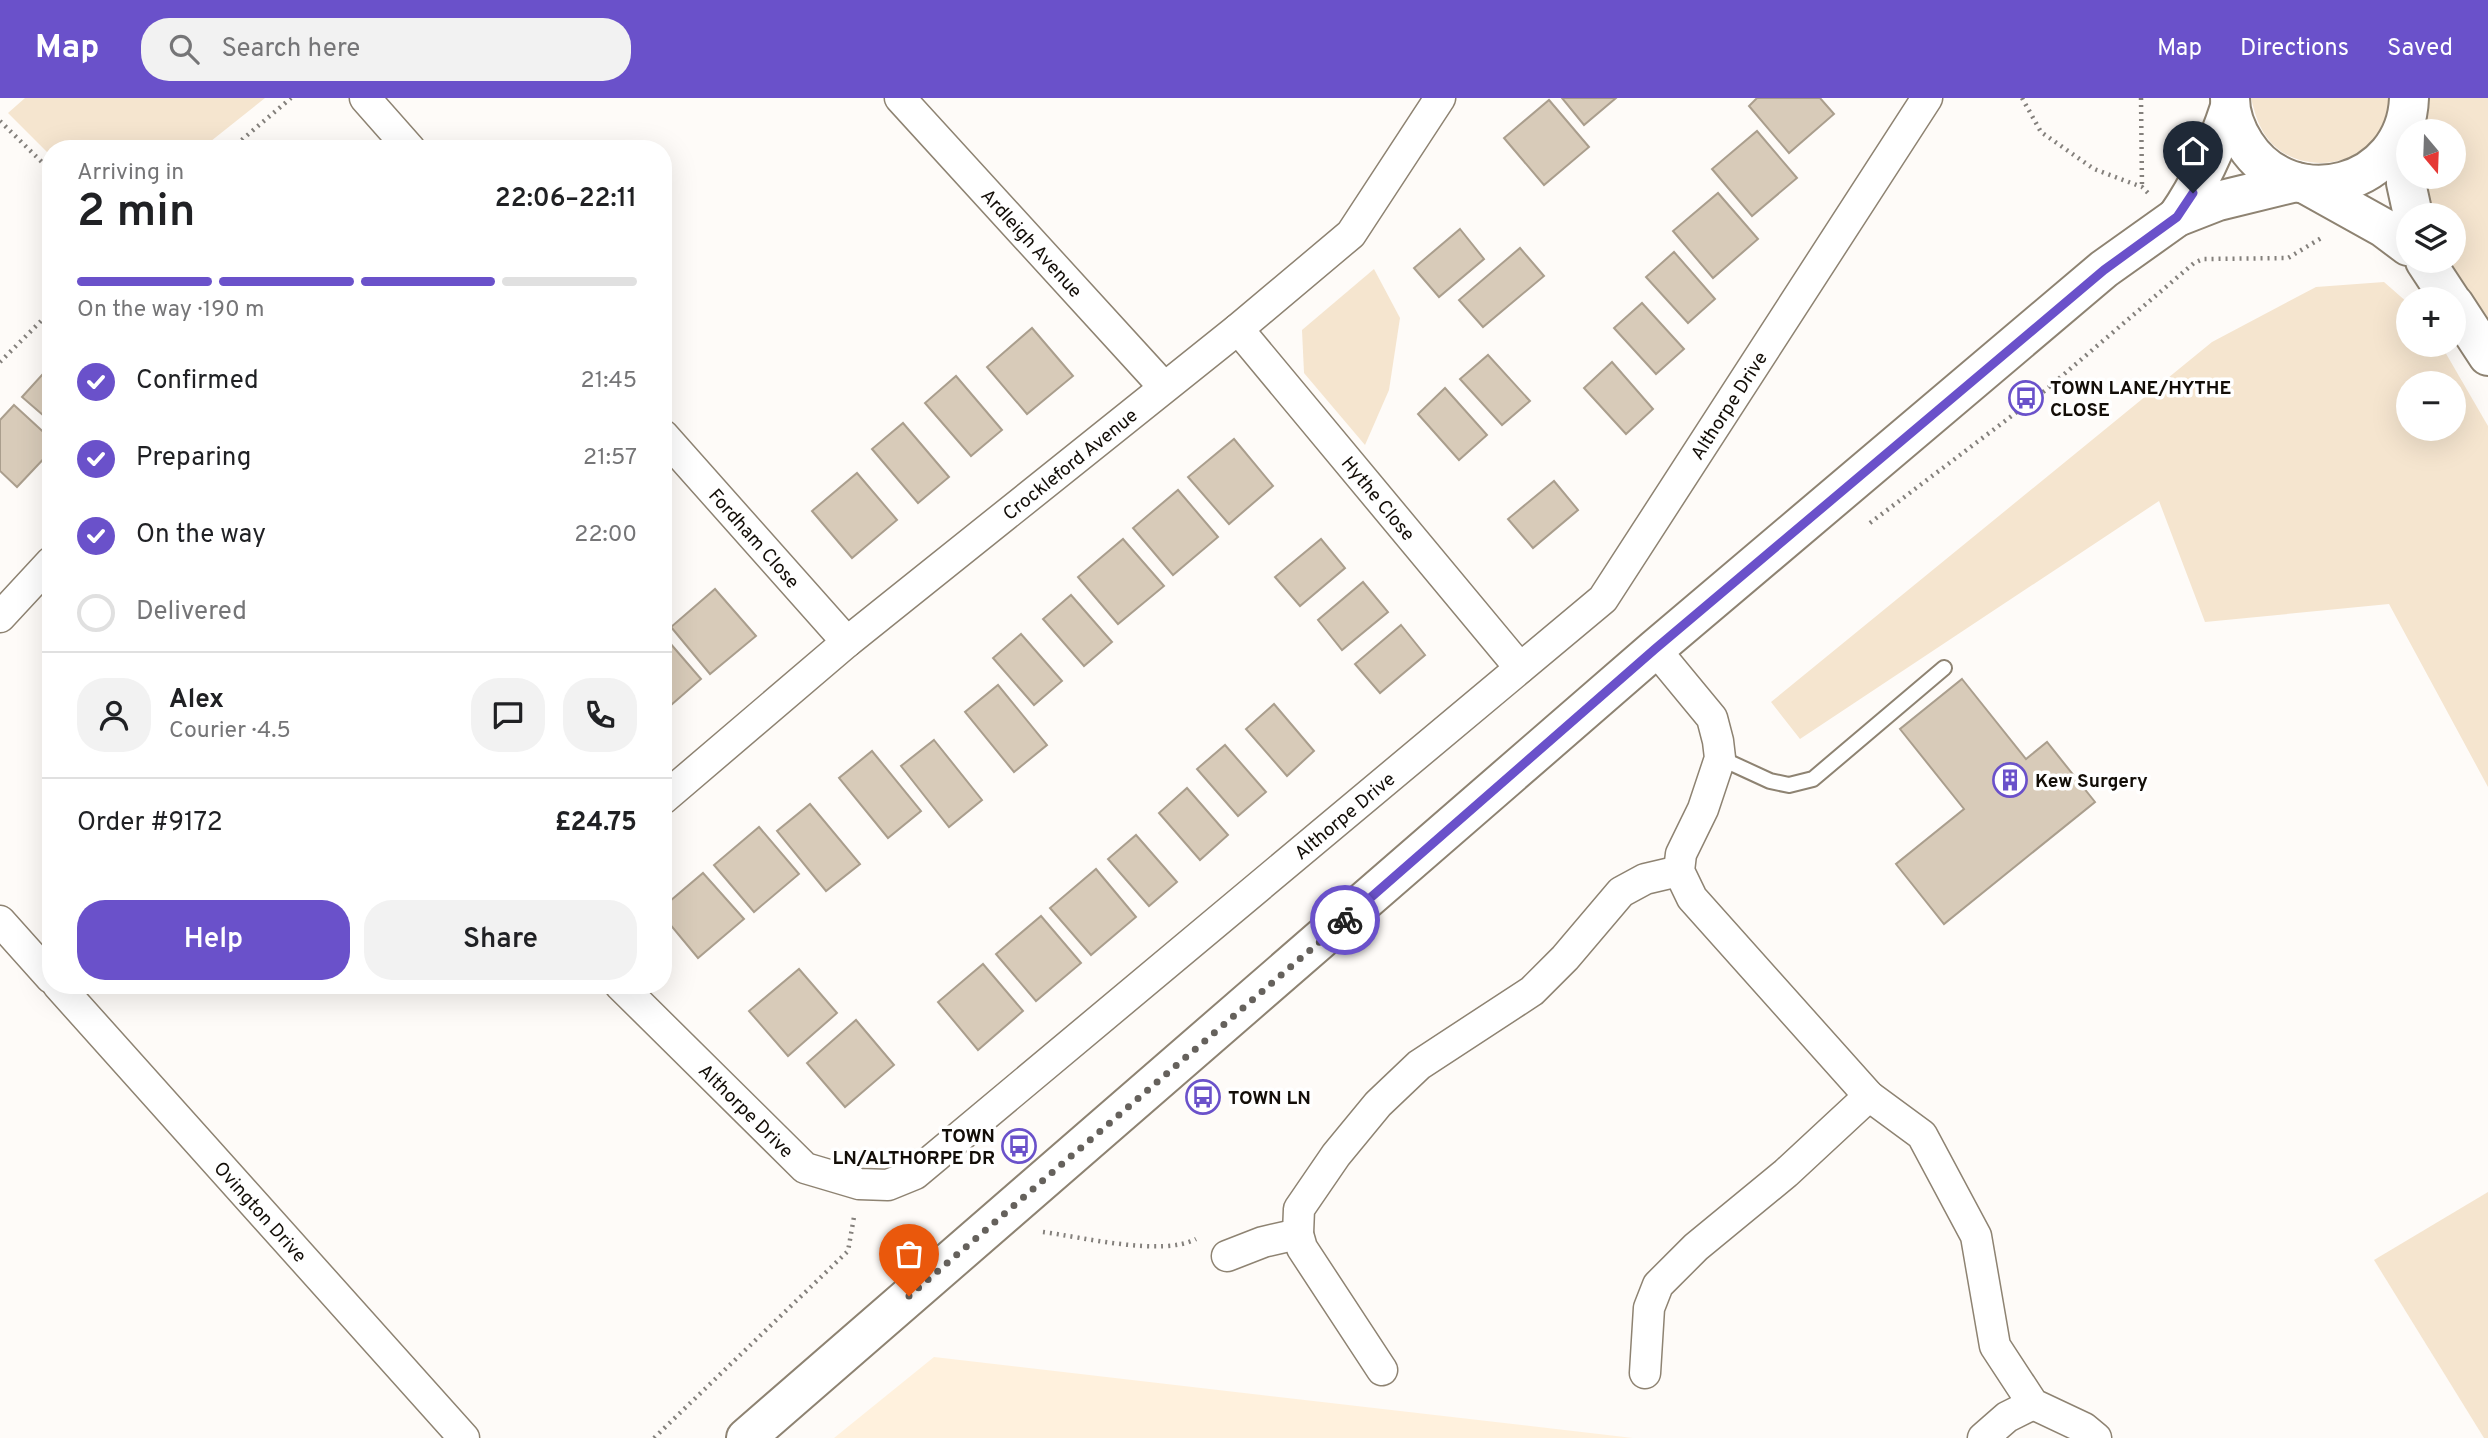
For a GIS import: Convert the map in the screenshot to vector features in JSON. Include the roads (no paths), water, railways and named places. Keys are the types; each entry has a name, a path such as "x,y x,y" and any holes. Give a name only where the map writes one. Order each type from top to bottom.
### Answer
{"street":[{"path":"365,98 402,140"},
{"name":"Crockleford Avenue","path":"672,791 847,642 1238,329 1351,234 1440,98"},
{"name":"Althorpe Drive","path":"629,994 805,1168 859,1184 888,1185 915,1174 1603,599 1927,98"},
{"name":"Ardleigh Avenue","path":"906,100 1164,387"},
{"path":"2230,103 2237,133 2252,155 2272,172 2301,183 2396,237"},
{"path":"746,1438 1655,649 2104,270 2163,206 2206,171 2219,142 2230,103"},
{"path":"2163,206 2218,201 2301,183 2322,186 2348,181 2372,169 2391,150 2408,106"},
{"path":"2408,106 2406,183 2410,203"},
{"path":"2466,322 2488,356"},
{"name":"Hythe Close","path":"1238,329 1520,668"},
{"name":"Fordham Close","path":"672,445 847,642"},
{"path":"0,618 42,572"},
{"path":"1655,649 1712,718 1720,758 1703,809 1681,854 1679,871 1692,898 1870,1096 1922,1135 1976,1236 1994,1346 2033,1404 2084,1429 2096,1438"},
{"path":"1382,1370 1302,1248 1298,1234 1299,1209 1336,1155 1378,1104 1419,1065 1532,991 1565,958 1620,892 1645,879 1679,871"},
{"path":"0,921 42,968"},
{"name":"Ovington Drive","path":"66,994 464,1438"},
{"path":"1645,1373 1649,1308 1658,1285 1696,1247 1786,1173 1870,1096"},
{"path":"1227,1256 1263,1242 1298,1234"},
{"path":"1983,1438 2007,1417 2033,1404"}],"lane":[{"path":"1720,758 1770,781 1789,785 1813,779 1944,668"}],"place":[{"name":"TOWN LANE/HYTHE CLOSE","path":"2026,398"},
{"name":"Kew Surgery","path":"2010,780"},
{"name":"TOWN LN","path":"1203,1097"},
{"name":"TOWN LN/ALTHORPE DR","path":"1019,1146"}]}
